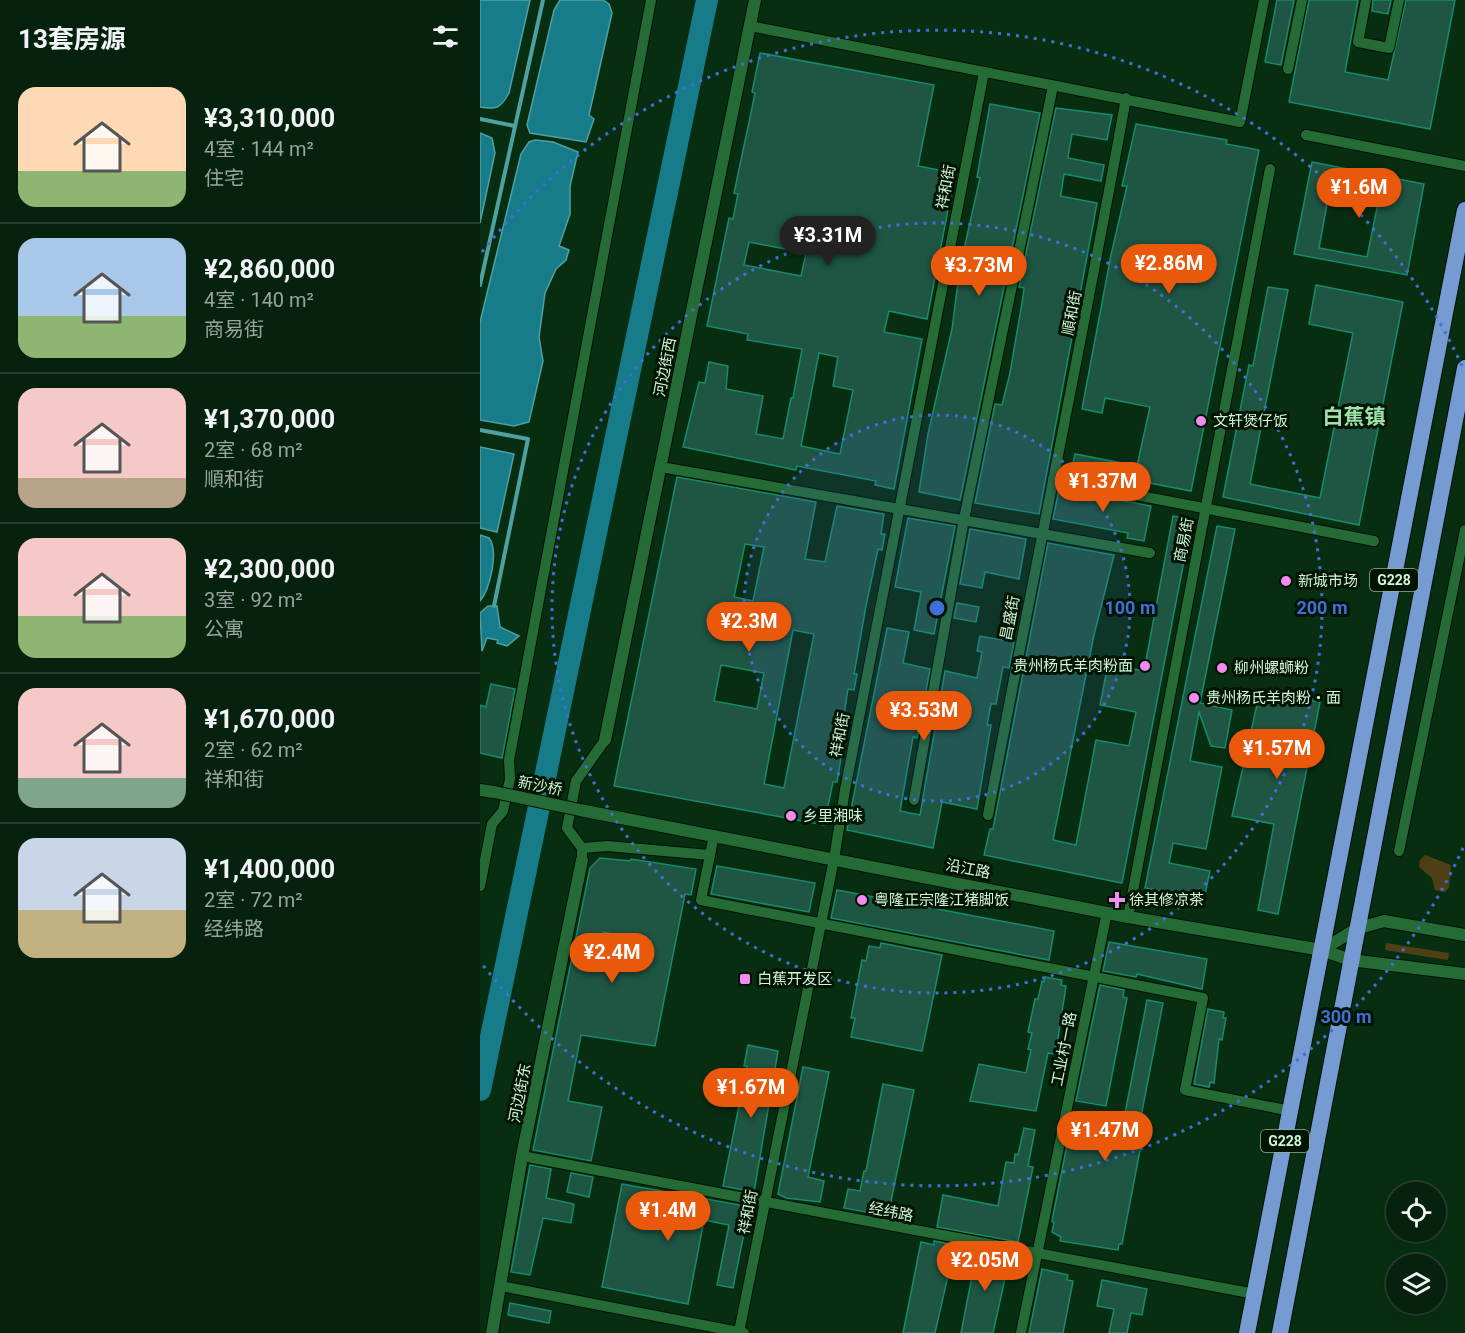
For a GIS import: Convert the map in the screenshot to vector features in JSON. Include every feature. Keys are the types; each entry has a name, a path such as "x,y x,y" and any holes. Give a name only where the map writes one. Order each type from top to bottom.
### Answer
{"highway":[{"name":"G228","path":"1247,1333 1465,210"},
{"name":"G228","path":"1280,1333 1465,368"}],"street":[{"path":"480,886 492,824 503,811 510,779 509,760 651,0"},
{"name":"河边街西","path":"605,740 755,0"},
{"path":"750,26 1240,122 1264,0"},
{"path":"1288,69 1302,0"},
{"path":"1366,0 1358,42 1389,48 1399,0"},
{"name":"祥和街","path":"741,1333 984,72"},
{"path":"914,800 964,519 1053,86"},
{"name":"順和街","path":"1042,533 1088,311 1126,98"},
{"path":"1306,135 1465,166"},
{"name":"商易街","path":"1128,917 1270,169"},
{"path":"661,466 1150,553"},
{"path":"1053,479 1374,541"},
{"path":"1399,851 1465,530"},
{"name":"昌盛街","path":"988,815 1042,533"},
{"path":"605,740 574,787 567,828 582,854 607,846 710,855"},
{"name":"新沙桥","path":"480,790 580,810"},
{"name":"沿江路","path":"580,810 1128,917 1322,950 1350,960 1465,974"},
{"path":"714,835 701,900 1203,998 1185,1090 1291,1111"},
{"name":"河边街东","path":"492,1333 522,1156 582,854"},
{"name":"工业村一路","path":"1021,1333 1107,912"},
{"path":"1322,950 1356,929 1384,921 1465,935"},
{"name":"经纬路","path":"522,1156 765,1204 1255,1294"},
{"path":"501,1286 741,1333"}],"shaded area":[{"path":"1425,855 1451,865 1449,888 1445,892 1435,890 1432,878 1419,867 1420,860"},
{"path":"1386,943 1449,953 1448,960 1385,950"}],"water":[{"path":"480,0 530,0 509,93 501,105 494,108 480,107"},
{"path":"560,0 603,0 609,4 612,13 589,115 594,119 586,142 530,133 527,125 554,10"},
{"path":"480,133 492,138 495,153 480,223"},
{"path":"535,140 553,142 578,152 570,186 570,214 559,246 569,250 566,260 556,269 545,293 539,337 543,361 529,422 514,426 480,420 480,322 521,154 529,142"},
{"path":"480,447 514,454 497,532 480,528"},
{"path":"480,535 489,538 492,544 493,560 490,579 480,601"},
{"path":"488,606 497,606 500,627 519,636 507,646 497,643 498,640 487,638 482,651 480,613"}],"building":[{"path":"1277,0 1294,0 1281,65 1265,62"},
{"path":"1309,0 1358,0 1345,72 1388,80 1406,0 1455,0 1430,129 1289,102"},
{"path":"1373,0 1391,0 1388,14 1372,11"},
{"path":"760,53 934,85 918,166 955,173 927,319 889,311 884,332 922,339 894,489 875,485 876,481 797,466 796,470 683,447 699,382 705,383 709,362 728,366 726,389 763,396 756,434 783,439 791,398 793,398 802,349 747,340 748,334 707,326 729,218 733,219 738,194 734,193 755,93 752,92","holes":["749,242 806,253 801,276 744,265","819,353 838,357 833,386 853,390 840,454 801,446"]},
{"path":"990,104 1040,113 960,500 919,492 928,434 952,329 960,267 980,178 977,177"},
{"path":"1056,108 1112,115 1107,140 1072,134 1068,156 1068,158 1104,165 1101,181 1064,174 1060,196 1097,203 1039,514 975,503 995,404 1002,405 1010,373 1024,288 1019,287"},
{"path":"1136,124 1227,140 1226,144 1259,150 1191,491 1072,468 1075,454 1137,466 1150,407 1105,398 1102,413 1082,409 1111,255 1127,186 1122,186"},
{"path":"1312,162 1424,184 1407,275 1294,254","holes":["1329,193 1378,203 1367,257 1319,248"]},
{"path":"1316,285 1403,302 1359,525 1223,497 1249,365 1253,366 1268,287 1288,290 1250,484 1320,498 1353,333 1309,324"},
{"path":"677,477 816,502 805,559 825,562 837,506 884,514 881,534 885,534 882,550 878,549 866,606 854,674 857,674 854,690 848,689 844,715 848,716 837,782 833,782 824,825 614,786","holes":["745,544 764,547 753,601 734,597","793,630 814,634 784,788 764,784","721,665 764,673 757,709 714,701"]},
{"path":"1059,489 1151,506 1144,541 1127,538 1128,533 1053,519"},
{"path":"1173,516 1192,519 1122,883 984,855 990,829 993,829 1048,543 1114,555 1094,635 1053,840 1076,845 1096,740 1129,746 1136,712 1100,705 1108,664 1144,671"},
{"path":"908,518 955,526 934,634 914,630 921,592 895,587"},
{"path":"1217,526 1235,529 1200,703 1232,710 1225,748 1211,746 1199,712 1190,761 1222,767 1206,849 1173,843 1169,863 1210,871 1204,899 1145,888"},
{"path":"970,529 1026,539 1019,579 985,572 982,588 960,584"},
{"path":"957,603 979,607 976,622 954,618"},
{"path":"887,628 909,632 903,663 930,669 924,702 921,701 917,722 920,723 917,738 913,737 900,811 920,815 945,671 977,678 982,652 977,651 980,636 1014,642 1009,668 1003,667 996,704 991,704 987,725 991,725 977,809 942,802 933,848 847,830"},
{"path":"491,684 515,689 502,758 480,753 480,705 486,707"},
{"path":"1260,691 1320,702 1278,914 1258,910 1274,824 1232,816"},
{"path":"600,858 630,861 631,859 696,869 691,895 685,894 655,1046 581,1035 568,1101 602,1107 591,1161 533,1150 590,868","holes":["603,932 651,941 647,964 598,955"]},
{"path":"717,866 815,883 809,912 711,894"},
{"path":"837,890 1054,931 1049,960 831,918"},
{"path":"1109,942 1207,959 1202,989 1137,974 1136,977 1103,971"},
{"path":"881,943 942,955 922,1051 851,1037 855,1018 851,1018 862,960 866,961 869,946 880,948"},
{"path":"1045,977 1062,980 1061,985 1066,986 1058,1038 1053,1054 1048,1053 1036,1111 970,1101 979,1064 1026,1073 1032,1033 1028,1032 1035,999 1038,999"},
{"path":"1100,985 1124,990 1123,997 1127,998 1106,1106 1076,1101"},
{"path":"1147,1000 1163,1003 1138,1132 1140,1133 1139,1140 1142,1140 1122,1244 1119,1244 1118,1250 1060,1241 1061,1237 1052,1232 1054,1223 1052,1221 1072,1120 1098,1125 1097,1131 1118,1135 1119,1129 1122,1129"},
{"path":"1208,1009 1224,1012 1223,1018 1226,1018 1222,1040 1219,1039 1214,1083 1210,1082 1209,1087 1194,1084"},
{"path":"748,1045 778,1051 754,1192 723,1186 747,1066 744,1066"},
{"path":"803,1067 829,1072 808,1177 824,1181 820,1202 786,1198 778,1194"},
{"path":"883,1084 914,1090 888,1216 844,1208 848,1189 860,1191"},
{"path":"1024,1128 1035,1130 1028,1166 1033,1167 1018,1242 937,1227 943,1195 998,1206 1006,1162 1014,1163"},
{"path":"530,1165 551,1169 546,1198 574,1204 571,1223 543,1218 530,1275 511,1272"},
{"path":"571,1173 593,1177 589,1197 567,1192"},
{"path":"622,1184 751,1207 749,1229 745,1228 733,1288 717,1285 729,1225 704,1220 688,1304 602,1287"},
{"path":"934,1241 955,1245 935,1333 903,1333 921,1242 934,1245"},
{"path":"974,1249 1010,1256 993,1333 961,1333 975,1261 972,1261"},
{"path":"1042,1269 1068,1275 1067,1280 1073,1281 1063,1333 1029,1333"},
{"path":"1102,1280 1147,1289 1142,1315 1131,1313 1127,1333 1109,1333 1114,1309 1097,1306"},
{"path":"510,1303 551,1311 549,1323 508,1315"}],"waterway":[{"path":"480,285 543,0"},
{"path":"480,1090 707,0"},
{"path":"480,119 515,126"},
{"path":"480,430 528,439 494,606"}],"place":[{"name":"文轩煲仔饭","path":"1201,421"},
{"name":"新城市场","path":"1286,581"},
{"name":"贵州杨氏羊肉粉面","path":"1145,666"},
{"name":"柳州螺蛳粉","path":"1222,668"},
{"name":"贵州杨氏羊肉粉・面","path":"1194,698"},
{"name":"乡里湘味","path":"791,816"},
{"name":"粤隆正宗隆江猪脚饭","path":"862,900"},
{"name":"徐其修凉茶","path":"1117,900"},
{"name":"白蕉开发区","path":"745,979"}],"district":[{"name":"白蕉镇","path":"1354,417"}]}
